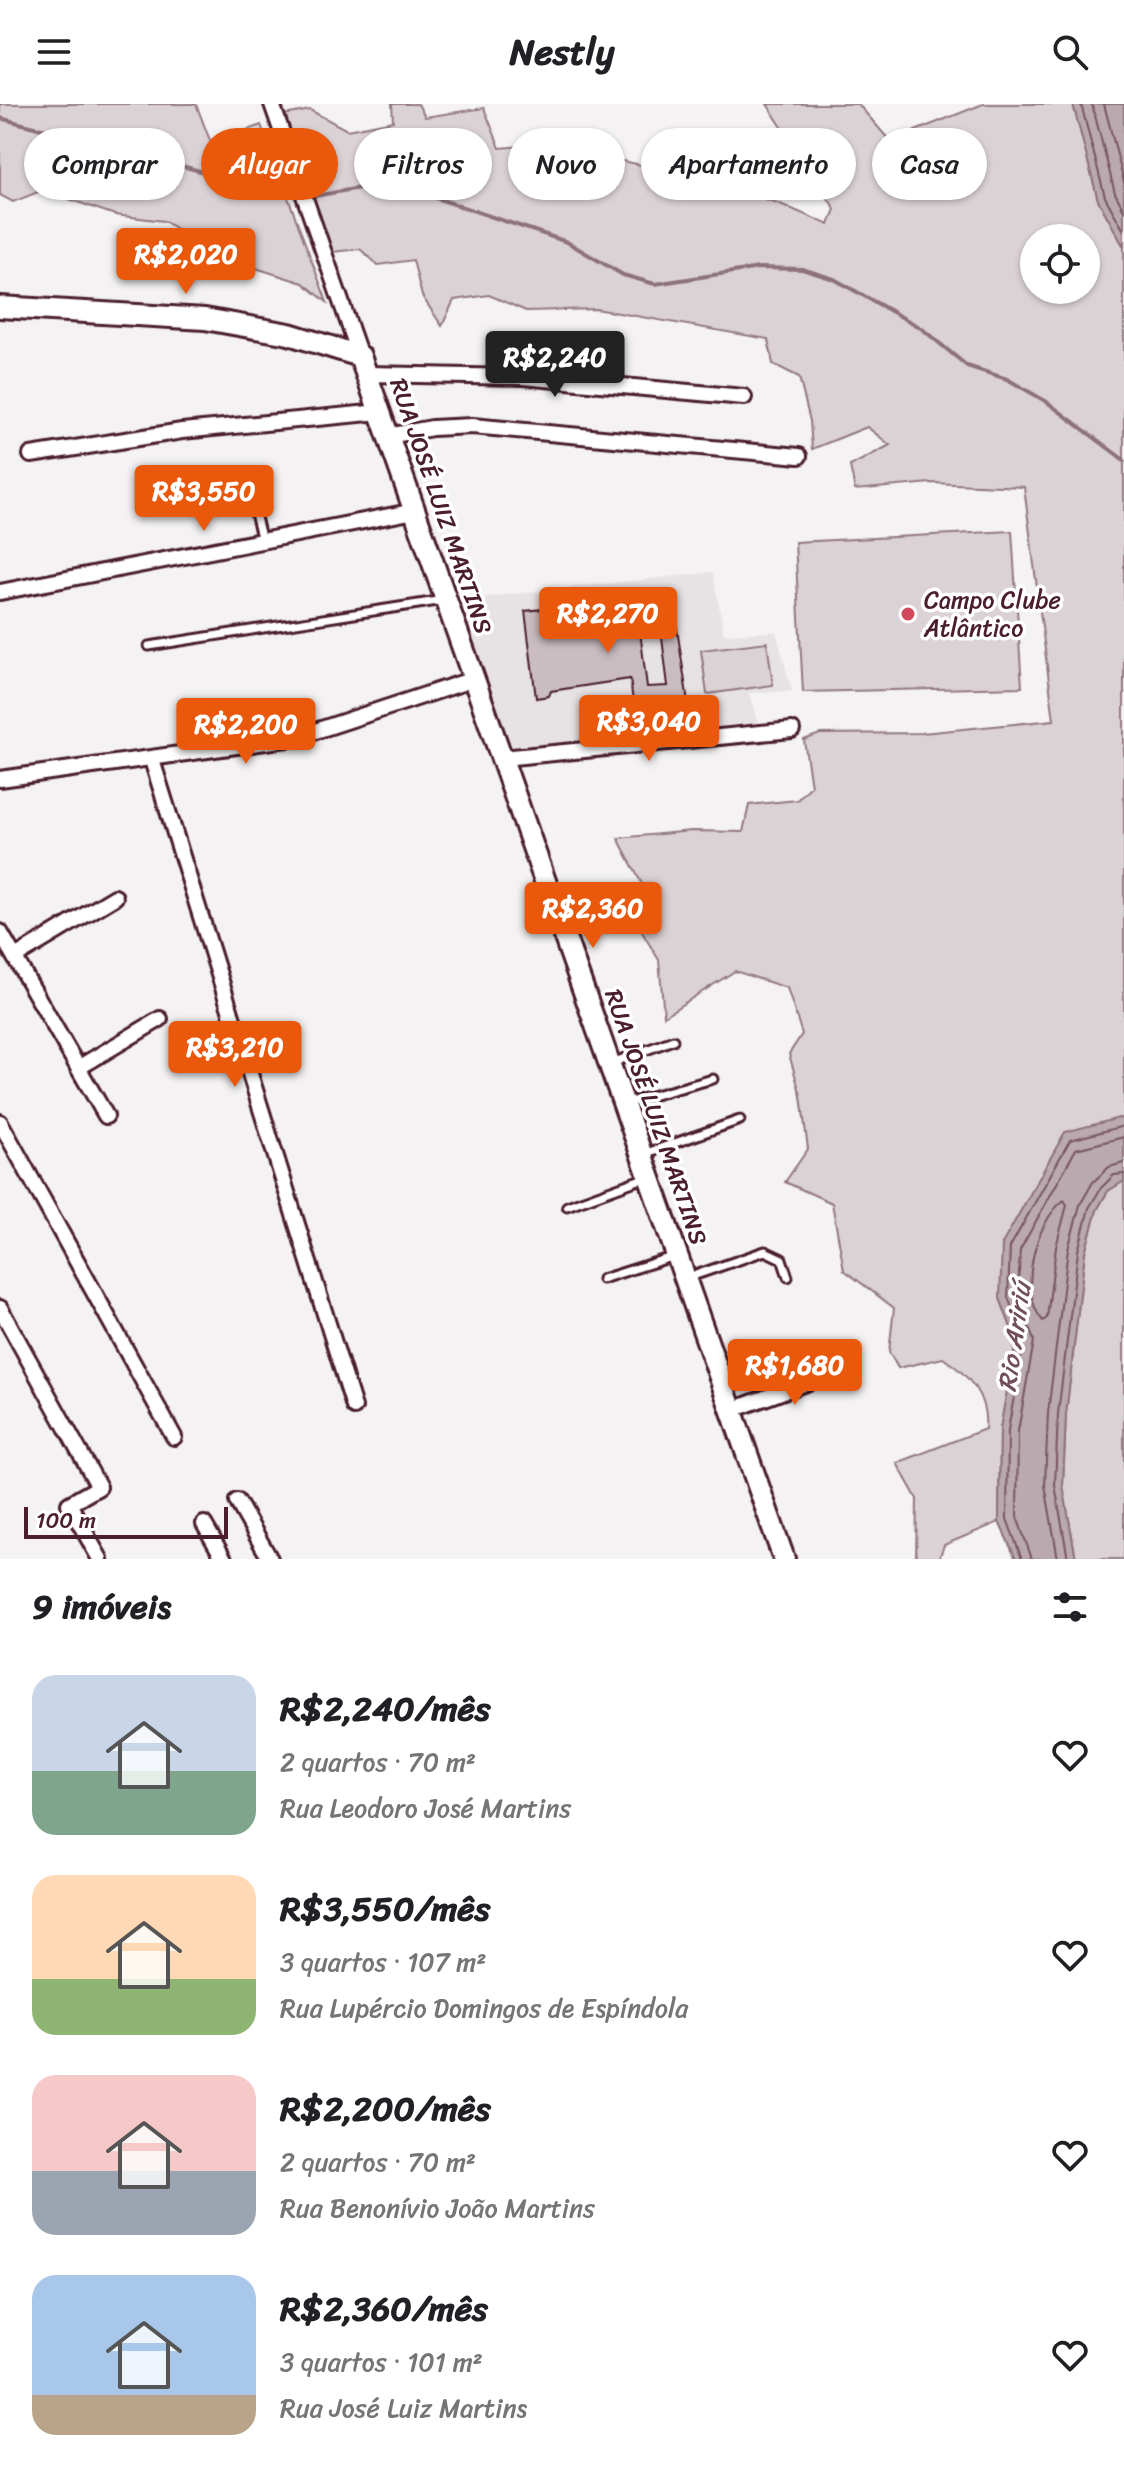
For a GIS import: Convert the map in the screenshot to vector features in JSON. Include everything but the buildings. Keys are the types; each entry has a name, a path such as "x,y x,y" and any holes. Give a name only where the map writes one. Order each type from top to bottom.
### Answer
{"main road":[{"path":"0,307 205,319 289,334 364,365"},
{"name":"RUA JOSÉ LUIZ MARTINS","path":"364,365 784,1559"}],"street":[{"name":"RUA JOSÉ LUIZ MARTINS","path":"272,104 364,365"},
{"path":"364,365 744,397"},
{"path":"31,455 182,431 380,412"},
{"path":"388,436 432,428 472,426 799,456"},
{"path":"0,592 415,511"},
{"path":"0,779 294,738 474,679"},
{"path":"502,758 792,730"},
{"path":"152,760 354,1407"},
{"path":"15,957 115,897"},
{"path":"0,932 106,1116"},
{"path":"78,1068 160,1019"},
{"path":"0,1122 174,1437"},
{"path":"0,1308 99,1487 69,1504 100,1559"},
{"path":"732,1410 846,1368"},
{"path":"237,1501 270,1559"},
{"path":"204,1524 224,1559"}],"lane":[{"path":"249,490 262,541"},
{"path":"149,646 446,599"},
{"path":"610,1064 673,1040"},
{"path":"624,1104 713,1079"},
{"path":"642,1155 740,1120"},
{"path":"567,1206 649,1176"},
{"path":"685,1279 765,1251 782,1259 788,1277"},
{"path":"602,1279 677,1255"}],"shaded area":[{"path":"0,104 196,104 205,128 201,128 201,200 289,200 327,302 303,283 221,257 164,221 115,215 72,200 185,200 185,128 24,128 24,198 13,202 0,195"},
{"path":"392,104 418,104 425,117 484,108 492,128 357,128 393,121"},
{"path":"767,104 858,104 879,128 872,128 872,200 987,200 987,128 923,128 983,104 1073,104 1098,200 1124,247 1124,1119 1119,1118 1000,1298 1016,1341 1000,1429 999,1522 944,1545 939,1559 916,1559 917,1499 897,1463 985,1429 980,1397 969,1379 943,1358 898,1368 889,1352 894,1308 844,1270 832,1203 785,1182 808,1149 801,1096 789,1054 802,1034 787,988 735,971 664,1016 659,960 634,919 645,890 618,838 691,831 743,832 749,805 797,800 811,786 804,740 820,734 922,733 1054,720 1024,487 931,483 855,490 850,466 890,445 867,427 812,449 810,421 799,377 773,364 768,339 596,309 526,311 489,295 454,300 442,326 422,296 413,260 378,265 360,249 332,252 314,200 338,200 338,128 289,128 284,115 310,110 347,130 354,129 354,200 492,200 492,128 500,148 508,147 508,200 625,200 625,162 641,165 641,200 768,200 829,225 835,209 829,200 856,200 856,128 783,128"},
{"name":"Campo Clube Atlântico","path":"1012,531 1022,687 803,692 795,542"},
{"path":"713,572 724,634 776,632 792,691 749,693 759,728 509,756 453,601"},
{"path":"767,642 773,685 707,694 701,650"},
{"path":"1124,1181 1124,1559 1076,1559 1063,1486 1066,1414 1085,1252 1097,1210 1108,1191"}],"water":[{"path":"1073,104 1124,104 1124,247 1098,200"},
{"path":"1124,1119 1124,1181 1108,1191 1097,1210 1085,1252 1066,1414 1063,1486 1076,1559 1016,1559 999,1522 1000,1429 1016,1341 1000,1298 1002,1244 1065,1132"}],"waterway":[{"path":"0,118 201,171"},
{"path":"338,192 365,187 403,187 567,242 623,275 655,284 759,268 802,269 834,279 921,328 967,366 1007,379 1047,402 1124,460"}],"place":[{"name":"Campo Clube Atlântico","path":"908,614"}],"water label":[{"name":"Rio Aririú","path":"1014,1337"}]}
